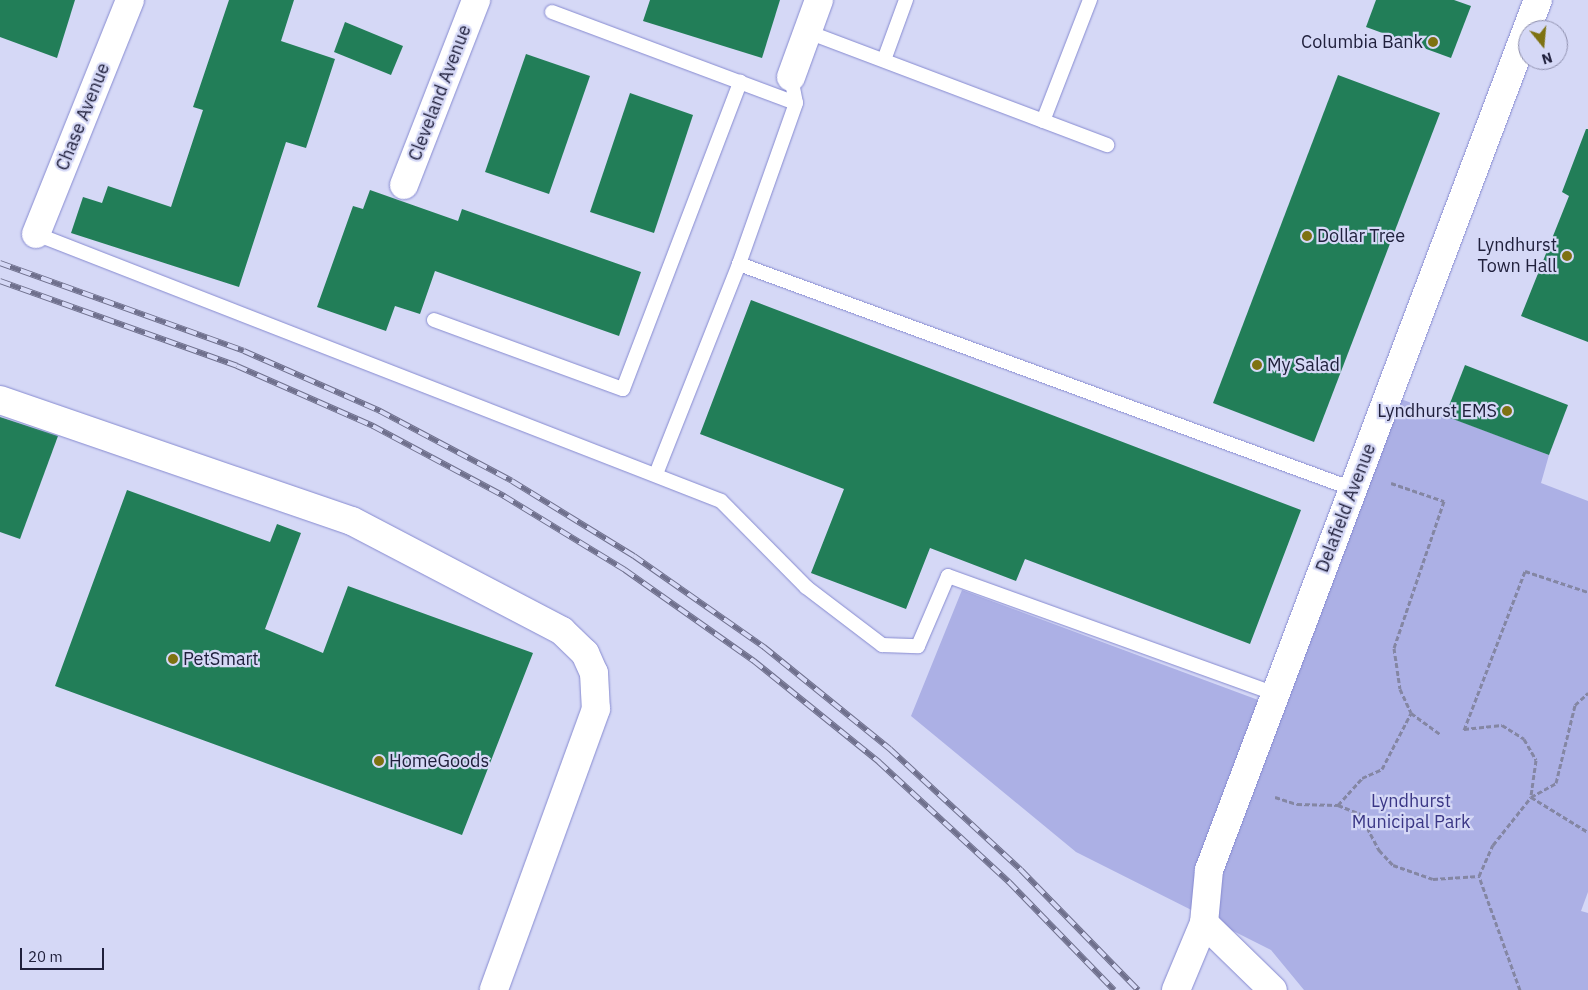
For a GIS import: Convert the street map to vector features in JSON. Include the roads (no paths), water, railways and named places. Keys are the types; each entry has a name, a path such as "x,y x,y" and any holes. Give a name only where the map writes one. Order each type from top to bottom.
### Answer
{"street":[{"name":"Chase Avenue","path":"36,234 130,0"},
{"name":"Cleveland Avenue","path":"404,185 476,0"},
{"path":"793,90 808,32 820,0"},
{"name":"Delafield Avenue","path":"1176,990 1204,923 1209,870 1538,0"},
{"path":"0,400 352,521 562,630 585,653 594,673 596,709 494,990"},
{"path":"1204,923 1273,990"}],"lane":[{"path":"884,60 906,0"},
{"path":"1043,121 1090,0"},
{"path":"552,12 740,82 793,90 739,264 656,474"},
{"path":"808,32 1107,145"},
{"path":"434,320 623,389 740,82"},
{"path":"36,234 656,474 721,501 806,587 882,645 918,646 948,576 1276,694"},
{"path":"739,264 1353,489"}],"railway":[{"path":"0,263 244,351 380,411 512,481 634,556 764,647 890,749 1021,870 1138,990"},
{"path":"0,281 237,366 373,426 504,496 625,570 754,661 879,762 1009,882 1114,990"}],"place":[{"name":"Columbia Bank","path":"1433,42"},
{"name":"Dollar Tree","path":"1307,236"},
{"name":"Lyndhurst Town Hall","path":"1567,256"},
{"name":"My Salad","path":"1257,365"},
{"name":"Lyndhurst EMS","path":"1507,411"},
{"name":"PetSmart","path":"173,659"},
{"name":"HomeGoods","path":"379,761"}],"park label":[{"name":"Lyndhurst Municipal Park","path":"1411,812"}]}
